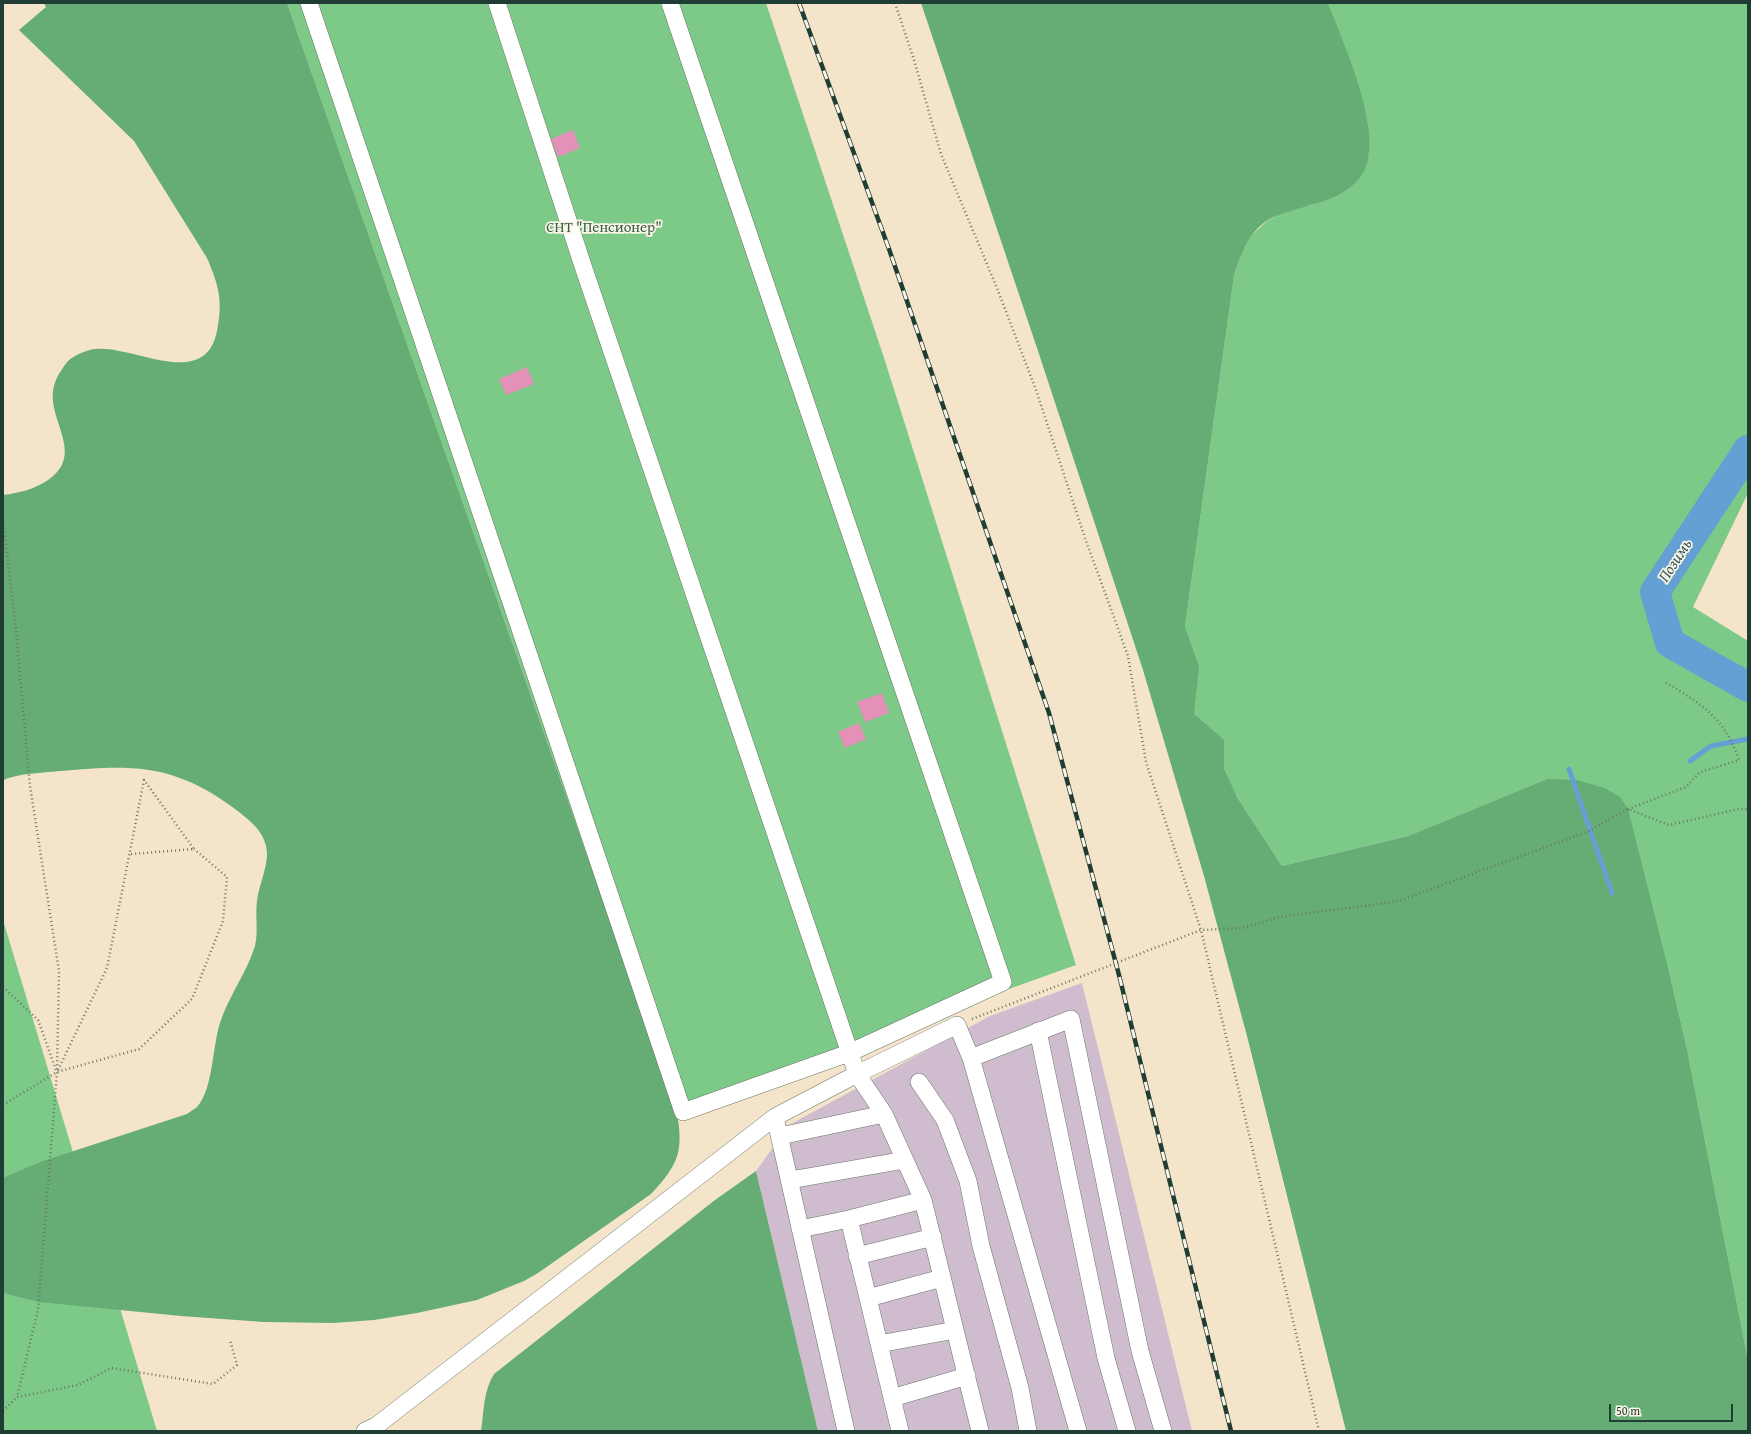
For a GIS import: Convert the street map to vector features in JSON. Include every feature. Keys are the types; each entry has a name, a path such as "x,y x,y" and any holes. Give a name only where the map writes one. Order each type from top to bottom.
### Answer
{"street":[{"path":"310,3 683,1112 849,1053 1003,982 670,3"},
{"path":"497,3 583,266 849,1053 857,1074 884,1114 923,1200 967,1376 978,1431"},
{"path":"971,1058 1071,1019 1140,1352 1163,1431"},
{"path":"365,1431 382,1421 776,1117 857,1074 957,1025 971,1058 1078,1431"},
{"path":"1038,1031 1106,1358 1127,1431"},
{"path":"920,1082 945,1120 968,1182 981,1246 1020,1388 1028,1431"},
{"path":"780,1136 884,1114"},
{"path":"776,1117 846,1431"},
{"path":"790,1180 905,1160"},
{"path":"800,1229 849,1219 923,1200"},
{"path":"849,1219 900,1431"},
{"path":"858,1256 932,1237"},
{"path":"868,1298 942,1278"},
{"path":"879,1344 956,1330"},
{"path":"892,1398 967,1376"}],"path":[{"path":"894,3 914,60 941,154 997,288 1036,390 1128,656 1146,762 1201,930 1319,1431"},
{"path":"3,520 16,630 30,786 59,971 56,1072 38,1310 17,1397 3,1411"},
{"path":"957,1025 1201,930 1243,928 1280,917 1399,901 1589,831 1628,809 1686,787 1700,772 1739,760 1732,741 1716,718 1699,703 1665,682"},
{"path":"3,1105 56,1072 139,1049 192,999 223,921 227,877 194,849 144,780 131,854 107,968 56,1072"},
{"path":"1628,809 1669,825 1739,809 1748,809"},
{"path":"131,854 194,849"},
{"path":"3,987 38,1020 56,1072"},
{"path":"17,1397 78,1385 110,1368 213,1384 237,1365 230,1340"}],"shaded area":[{"path":"1082,983 1192,1431 818,1431 756,1171 789,1125 990,1016"}],"green space":[{"path":"44,3 287,3 676,1108 680,1135 677,1155 674,1164 668,1173 651,1194 538,1273 524,1281 477,1300 417,1313 374,1320 333,1323 264,1322 181,1316 39,1302 3,1293 3,1178 40,1162 187,1114 197,1107 203,1099 210,1077 221,1020 248,965 255,946 257,933 256,908 267,858 264,840 254,825 244,816 217,796 195,784 175,776 133,768 111,768 31,774 3,780 3,495 38,486 48,480 59,470 64,460 65,449 63,438 53,403 53,391 57,378 68,361 77,355 95,349 110,349 165,361 183,362 198,359 210,349 217,331 220,311 217,285 207,258 134,141 19,30 46,7"},
{"name":"СНТ \"Пенсионер\"","path":"287,3 766,3 885,361 1076,965 676,1108"},
{"path":"921,3 1328,3 1360,89 1367,119 1369,152 1366,165 1361,176 1353,185 1342,193 1279,215 1261,225 1246,245 1234,276 1185,627 1199,667 1194,714 1224,740 1224,769 1237,797 1282,866 1408,836 1547,779 1577,780 1604,788 1620,797 1628,809 1687,1049 1748,1360 1748,1431 1346,1431 1247,1036 1204,876 1143,670"},
{"path":"1328,3 1748,3 1748,493 1693,607 1748,641 1748,1360 1687,1049 1671,980 1547,779 1408,836 1282,866 1237,797 1194,714 1185,627 1234,276 1242,251 1251,236 1267,221 1285,211 1312,205 1369,154 1367,119 1355,78"},
{"path":"3,920 157,1431 3,1431"},
{"path":"756,1171 818,1431 481,1431 486,1395 490,1381 494,1374 715,1200"}],"building":[{"path":"573,130 580,148 558,157 551,139"},
{"path":"527,367 534,384 506,395 499,379"},
{"path":"882,693 889,713 865,722 857,702"},
{"path":"859,723 866,739 845,748 838,732"}],"waterway":[{"name":"Позимь","path":"1748,450 1655,592 1670,643 1748,687"},
{"path":"1690,761 1711,746 1748,739"},
{"path":"1569,769 1612,893"}],"railway":[{"path":"799,3 889,249 1049,713 1119,975 1231,1431"}]}
